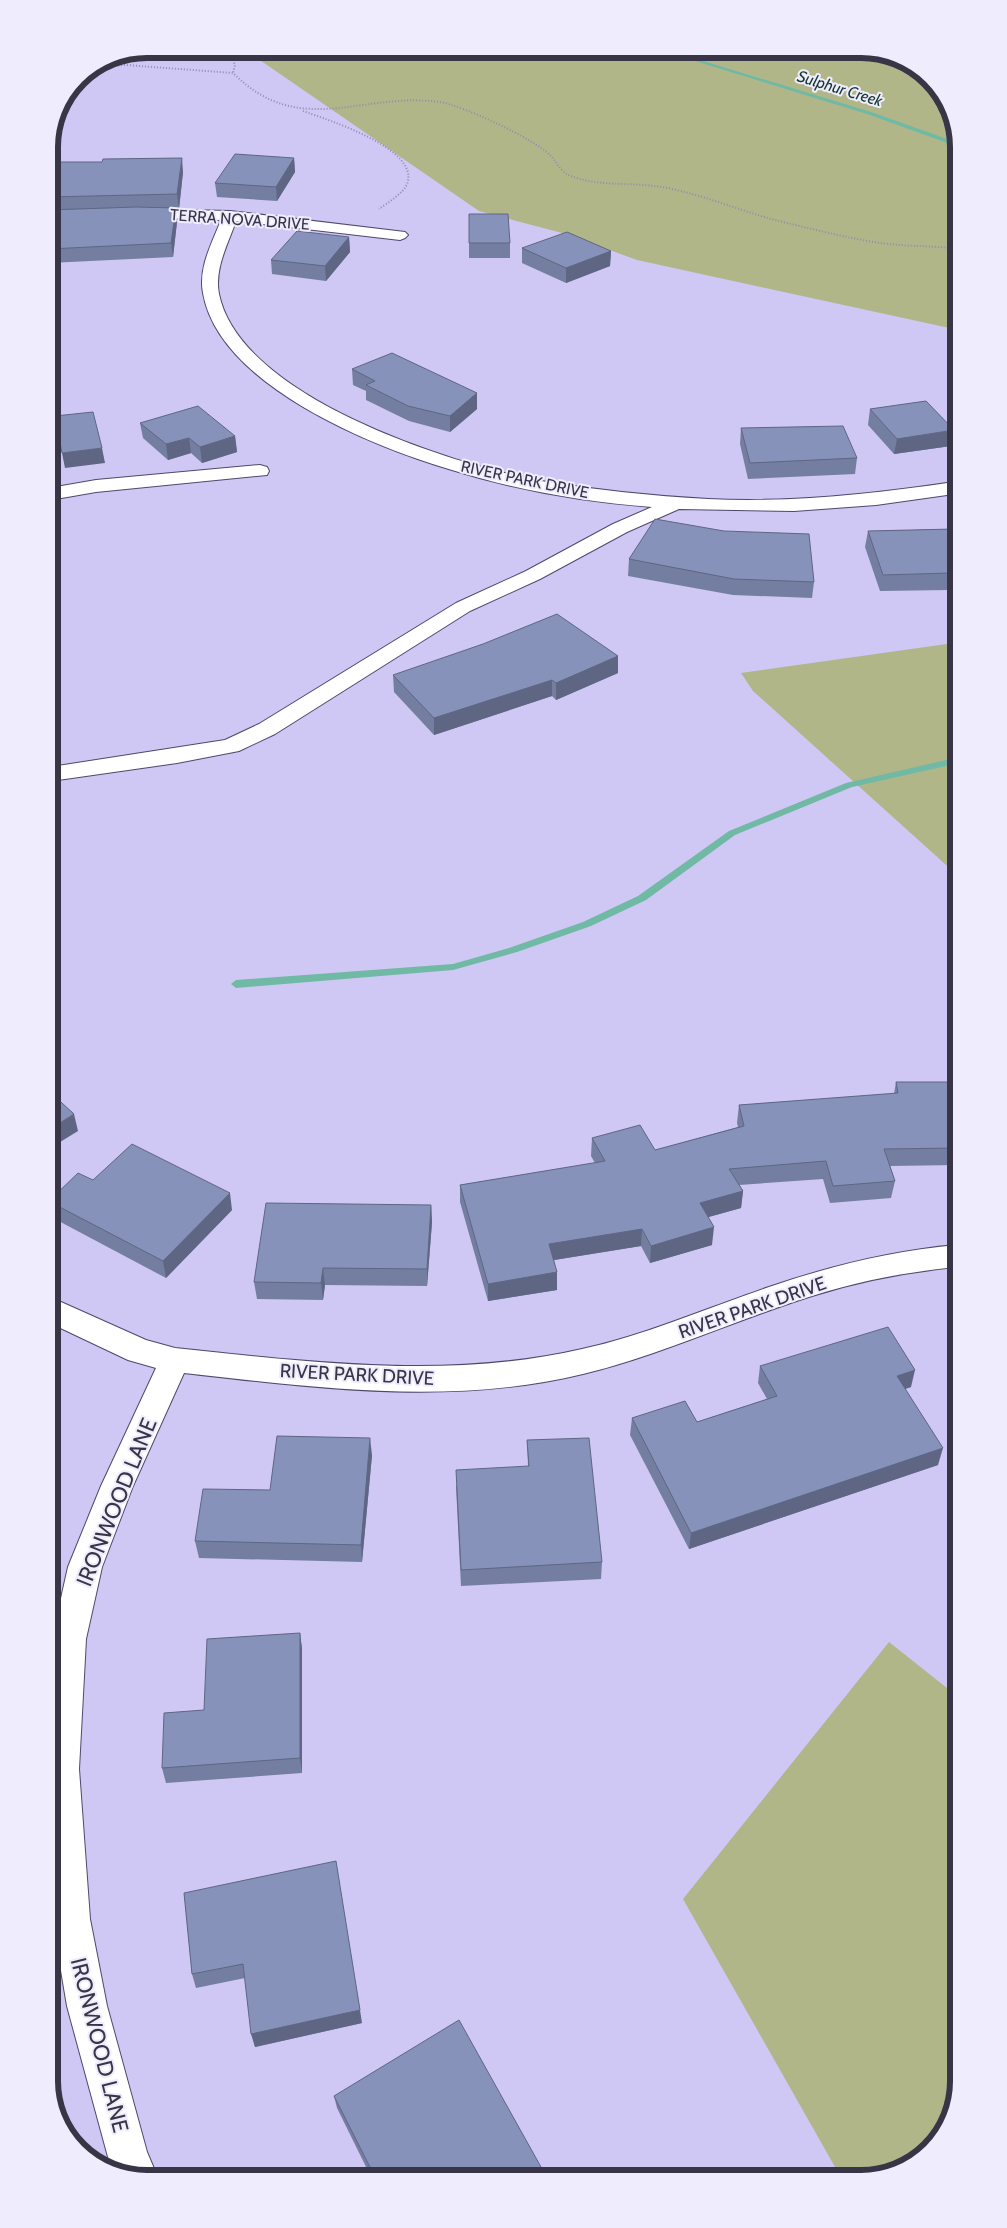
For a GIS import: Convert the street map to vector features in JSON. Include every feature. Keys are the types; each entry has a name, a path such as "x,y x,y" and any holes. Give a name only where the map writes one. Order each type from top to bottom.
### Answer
{"street":[{"name":"TERRA NOVA DRIVE","path":"122,214 230,216 400,235"},
{"name":"RIVER PARK DRIVE","path":"230,216 211,271 211,294 228,334 268,376 298,397 348,425 390,444 499,477 582,493 675,503 797,506 906,496 950,489"},
{"path":"58,493 96,486 260,470"},
{"path":"58,773 177,756 231,746 267,730 463,607 533,575 620,528 675,503"},
{"name":"RIVER PARK DRIVE","path":"58,1313 138,1351 175,1360 405,1381 496,1377 581,1363 641,1346 805,1286 849,1274 927,1259 950,1257"},
{"name":"IRONWOOD LANE","path":"133,2169 127,2157 87,2006 71,1919 60,1769 70,1639 85,1567 117,1486 175,1360"}],"path":[{"path":"232,58 235,65 232,73"},
{"path":"110,66 232,73 248,88 274,102 299,110 395,153 405,162 410,172 407,186 400,194 346,228"},
{"path":"299,110 331,110 400,100 440,102 452,105 496,124 528,141 550,155 559,168 570,176 600,182 662,187 779,222 881,243 950,248"}],"green space":[{"path":"257,58 866,58 889,62 905,69 927,88 940,107 949,135 950,328 637,260 566,234 479,211"},
{"path":"950,644 950,868 753,691 741,673"},
{"path":"889,1642 950,1690 950,2081 949,2093 938,2126 915,2152 900,2161 878,2169 837,2170 683,1899"}],"building":[{"path":"235,154 294,158 276,187 215,183"},
{"path":"182,158 177,194 58,197 58,162 102,162 103,159"},
{"path":"136,207 176,208 171,243 58,249 58,210"},
{"path":"469,214 508,214 510,243 469,243"},
{"path":"297,231 349,237 325,266 271,260"},
{"path":"567,232 611,251 566,268 522,248"},
{"path":"392,353 477,393 450,416 408,406 366,385 375,381 352,369"},
{"path":"926,401 950,426 950,431 897,439 870,409"},
{"path":"198,406 235,436 200,447 189,438 166,444 140,423"},
{"path":"93,412 102,448 62,453 58,432 58,416"},
{"path":"843,426 857,458 750,463 741,428"},
{"path":"655,519 724,531 809,534 814,582 734,579 629,559"},
{"path":"950,529 950,565 948,565 950,573 883,575 868,531"},
{"path":"557,614 618,656 556,683 552,680 434,718 393,675 483,644"},
{"path":"896,1082 950,1082 950,1148 884,1149 895,1181 833,1186 826,1161 729,1169 743,1191 700,1203 714,1227 651,1246 642,1229 549,1244 557,1272 488,1284 460,1185 605,1161 592,1138 640,1125 655,1150 744,1126 739,1105 898,1093"},
{"path":"58,1099 74,1114 58,1124"},
{"path":"132,1144 230,1193 163,1261 58,1206 58,1192 78,1173 93,1180"},
{"path":"266,1203 431,1205 427,1269 323,1268 321,1283 254,1282"},
{"path":"888,1327 915,1370 897,1376 943,1448 691,1533 632,1418 685,1401 697,1422 777,1396 760,1366"},
{"path":"277,1436 370,1438 361,1545 195,1541 203,1489 270,1490"},
{"path":"589,1438 602,1562 461,1570 456,1470 529,1466 527,1440"},
{"path":"300,1633 300,1758 162,1768 164,1713 204,1710 207,1639"},
{"path":"336,1861 360,2010 251,2034 243,1964 192,1974 184,1893"},
{"path":"459,2020 541,2167 536,2170 371,2170 334,2096"}],"waterway":[{"name":"Sulphur Creek","path":"689,58 869,113 950,142"},
{"path":"236,984 453,967 513,950 587,924 642,898 732,833 849,785 950,762"}]}
